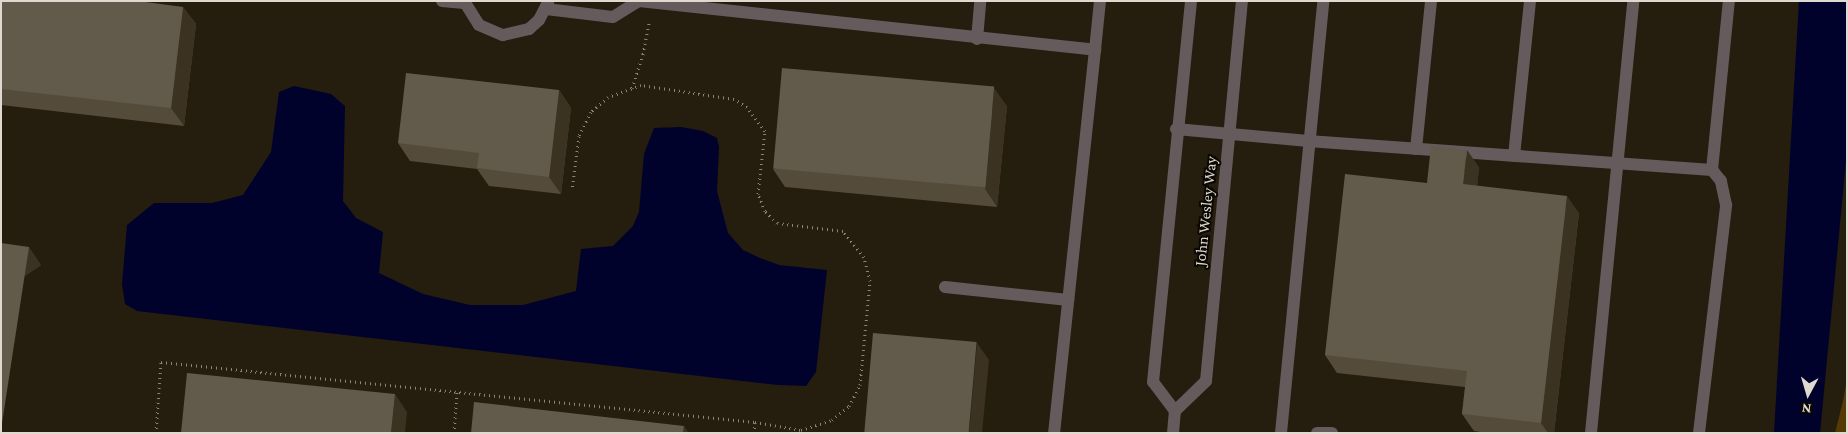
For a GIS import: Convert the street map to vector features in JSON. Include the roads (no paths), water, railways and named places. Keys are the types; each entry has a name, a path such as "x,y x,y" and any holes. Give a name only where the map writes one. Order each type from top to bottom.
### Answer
{"lane":[{"path":"442,1 464,2 479,25 503,34 529,29 547,5 613,17 639,1 977,39 1095,50"},
{"path":"977,39 980,1"},
{"path":"1054,433 1100,1"},
{"path":"1173,433 1175,412 1153,382 1176,129 1190,1"},
{"name":"John Wesley Way","path":"1175,412 1206,381 1242,1"},
{"path":"1281,433 1323,1"},
{"path":"1416,149 1431,1"},
{"path":"1514,156 1530,1"},
{"path":"1591,433 1633,1"},
{"path":"1699,433 1726,205 1720,181 1712,170 1729,1"},
{"path":"1176,129 1308,142 1712,170"},
{"path":"945,287 1068,300"},
{"path":"1317,433 1332,433"}],"water":[{"path":"1799,1 1847,1 1847,150 1820,433 1774,433"},
{"path":"294,86 331,94 345,106 343,201 356,218 383,232 379,273 423,294 470,305 523,305 576,291 581,249 613,246 633,226 639,212 644,154 654,128 681,127 703,131 717,138 719,147 717,191 728,233 743,250 760,258 779,265 827,270 816,372 806,386 778,385 137,311 125,304 122,284 127,225 154,203 212,203 243,195 271,152 279,92"}]}
